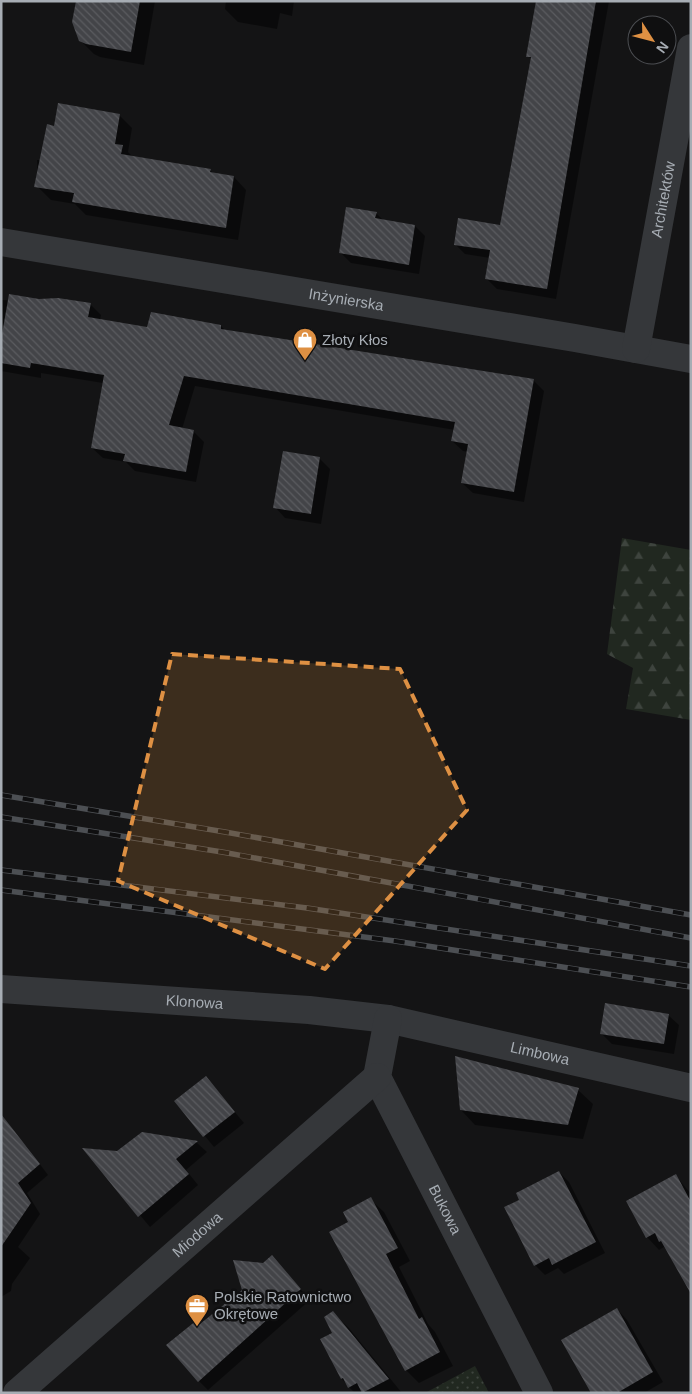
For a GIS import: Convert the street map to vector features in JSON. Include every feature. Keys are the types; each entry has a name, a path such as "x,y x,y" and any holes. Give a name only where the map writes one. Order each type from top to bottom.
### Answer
{"street":[{"name":"Architektów","path":"636,349 691,48"},
{"name":"Inżynierska","path":"1,242 636,349 691,360"},
{"name":"Klonowa","path":"1,988 308,1010 388,1019"},
{"path":"377,1077 388,1019"},
{"name":"Limbowa","path":"388,1019 691,1088"},
{"name":"Miodowa","path":"17,1393 377,1077"},
{"name":"Bukowa","path":"377,1077 539,1393"}],"highlighted area":[{"path":"172,654 400,669 467,810 325,969 118,881"}],"green space":[{"path":"622,538 691,550 691,720 626,709 633,668 607,654"},
{"path":"475,1366 489,1393 425,1393"}],"building":[{"path":"76,1 140,1 131,52 79,41 72,22"},
{"path":"536,1 596,1 547,289 485,279 490,250 454,245 458,218 500,225 531,57 526,57"},
{"path":"58,103 120,114 115,144 123,145 121,154 211,169 210,172 234,176 226,228 72,202 74,193 34,187 47,124 54,126"},
{"path":"346,207 377,212 375,218 415,225 409,265 339,253"},
{"path":"9,294 39,299 58,298 91,303 88,317 147,327 151,312 221,325 221,329 534,379 514,492 461,483 468,444 451,441 455,422 184,376 169,425 194,430 186,472 123,461 125,454 91,448 104,375 31,363 30,368 1,363 1,340"},
{"path":"283,451 320,457 311,514 273,508"},
{"path":"605,1003 669,1014 664,1044 600,1034"},
{"path":"455,1056 579,1088 568,1125 460,1110"},
{"path":"206,1076 235,1112 203,1137 174,1101"},
{"path":"1,1114 40,1164 18,1183 31,1203 1,1247"},
{"path":"142,1132 198,1141 176,1159 189,1174 138,1217 82,1148 117,1151"},
{"path":"559,1171 596,1242 552,1265 549,1258 534,1266 504,1207 519,1200 516,1193"},
{"path":"676,1174 691,1202 691,1294 661,1241 659,1242 655,1233 646,1238 626,1201"},
{"path":"371,1197 398,1248 386,1254 419,1319 422,1317 440,1352 405,1371 329,1232 348,1222 343,1212"},
{"path":"272,1255 301,1289 198,1382 166,1345 197,1320 200,1324 242,1290 233,1260 263,1263"},
{"path":"617,1308 653,1372 617,1393 591,1393 561,1340"},
{"path":"333,1311 389,1379 362,1393 357,1383 348,1388 343,1378 341,1379 320,1339 332,1333 324,1317"}],"railway":[{"path":"1,795 225,832 691,915"},
{"path":"1,817 222,852 691,938"},
{"path":"1,870 307,908 691,966"},
{"path":"1,890 395,941 691,987"}],"place":[{"name":"Złoty Kłos","path":"305,361"},
{"name":"Polskie Ratownictwo Okrętowe","path":"197,1327"}]}
